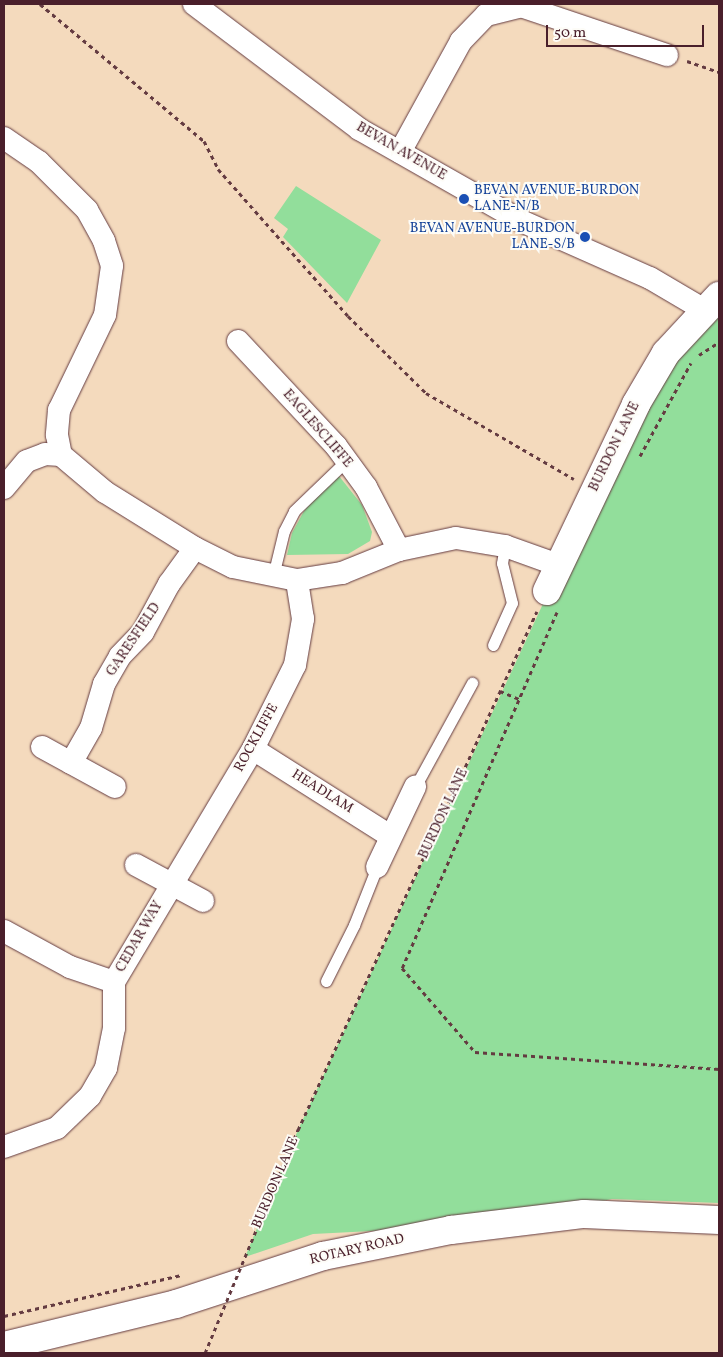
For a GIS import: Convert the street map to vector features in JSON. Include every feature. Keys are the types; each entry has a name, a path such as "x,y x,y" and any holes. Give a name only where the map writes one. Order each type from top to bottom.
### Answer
{"main road":[{"name":"BURDON LANE","path":"553,600 558,565 636,404 666,353 713,303"},
{"name":"ROTARY ROAD","path":"4,1346 176,1304 323,1256 451,1230 584,1214 719,1220"}],"street":[{"name":"BEVAN AVENUE","path":"194,4 359,129 519,220 650,278 713,303"},
{"path":"400,152 461,41 486,15 521,6 667,54"},
{"path":"7,147 39,162 87,210 104,242 112,266 105,315 59,410 57,435 61,455"},
{"name":"EAGLESCLIFFE","path":"238,342 347,460 366,487 400,550"},
{"path":"4,488 27,461 46,454 61,455 104,492 195,548 233,567 297,580 342,573 400,550 456,538 505,546 558,565"},
{"name":"GARESFIELD","path":"71,763 91,728 104,684 120,656 143,632 169,584 195,548"},
{"name":"ROCKLIFFE","path":"171,882 253,749 295,665 303,619 297,580"},
{"path":"42,748 115,787"},
{"name":"HEADLAM","path":"253,749 390,836"},
{"path":"377,867 390,836 415,787"},
{"path":"136,865 171,882 203,901"},
{"name":"CEDAR WAY","path":"4,1147 57,1128 90,1096 106,1068 114,1028 114,982 171,882"},
{"path":"4,931 70,967 114,982"}],"lane":[{"path":"273,576 284,531 294,511 347,460"},
{"path":"493,645 512,603 502,563 505,546"},
{"path":"415,787 472,683"},
{"path":"326,980 354,925 377,867"}],"path":[{"path":"40,4 204,142 218,169 231,184 348,316 426,393 594,490"},
{"path":"667,54 719,72"},
{"path":"637,461 694,358 719,342"},
{"path":"553,600 519,699 402,968 475,1052 719,1069"},
{"name":"BURDON LANE","path":"205,1353 298,1130 500,692 553,600"},
{"path":"500,692 519,699"}],"green space":[{"path":"296,186 381,240 347,303 283,237 288,229 274,218"},
{"path":"719,296 719,1203 612,1199 490,1225 313,1234 245,1257 298,1130 636,404"},
{"path":"339,476 362,505 372,532 370,541 348,554 287,555 292,533 304,511 315,496"}],"place":[{"name":"BEVAN AVENUE-BURDON LANE-N/B","path":"464,199"},
{"name":"BEVAN AVENUE-BURDON LANE-S/B","path":"585,237"}]}
